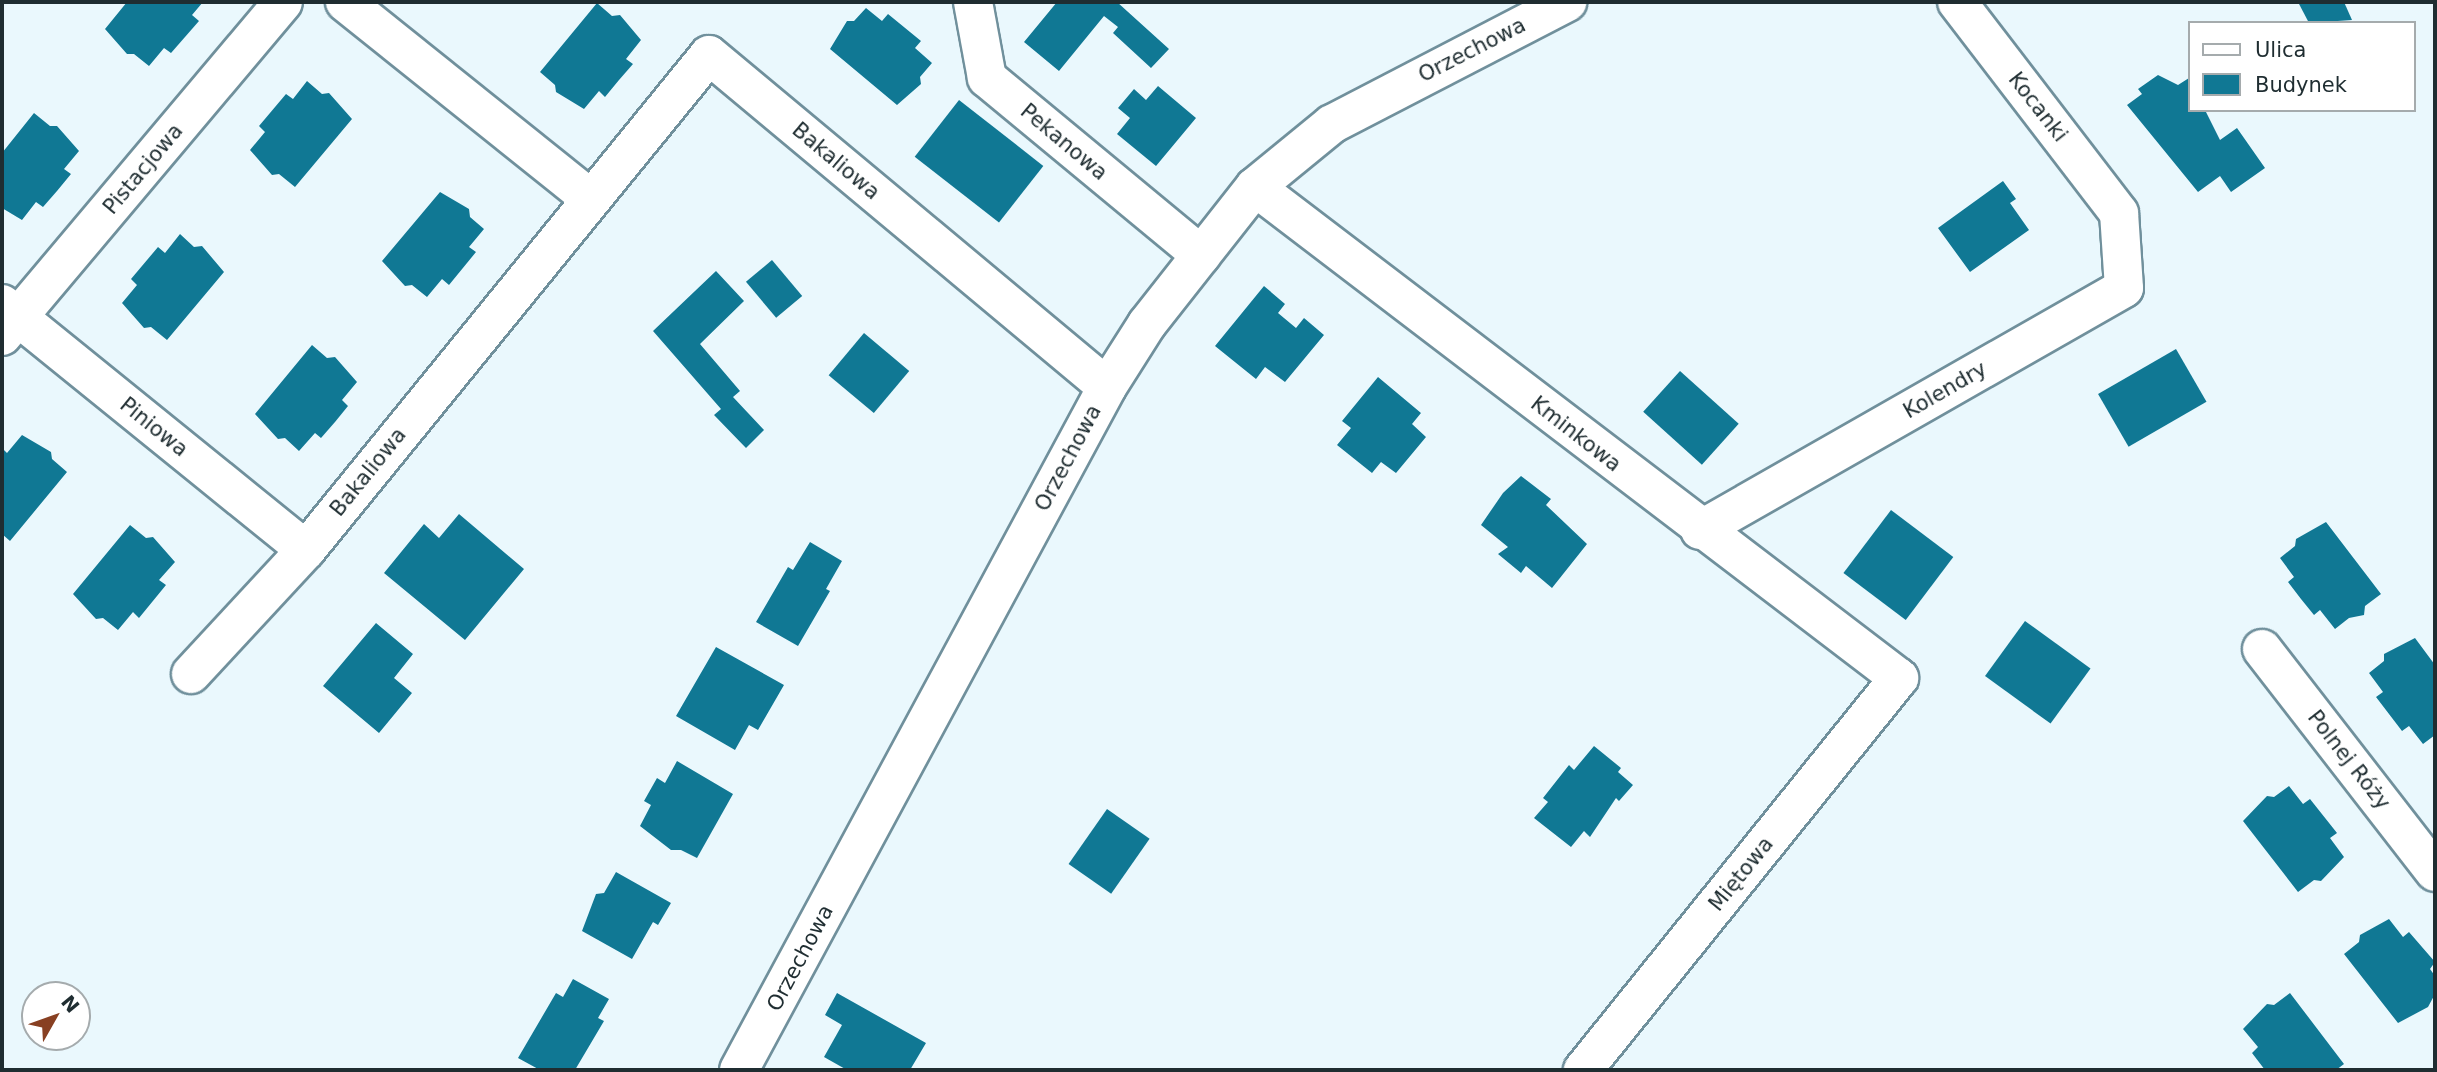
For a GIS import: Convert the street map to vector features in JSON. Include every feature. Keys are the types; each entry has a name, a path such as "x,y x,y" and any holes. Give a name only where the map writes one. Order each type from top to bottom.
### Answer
{"street":[{"name":"Pistacjowa","path":"7,319 283,2"},
{"path":"345,2 590,198"},
{"name":"Pekanowa","path":"973,2 987,78 1201,255"},
{"name":"Orzechowa","path":"739,1070 1107,387 1147,324 1255,187 1332,124 1567,2"},
{"name":"Kocanki","path":"1957,2 2119,213"},
{"name":"Bakaliowa","path":"191,674 306,550 709,55 1107,387"},
{"name":"Kminkowa","path":"1255,187 1700,530 1899,678"},
{"name":"Kolendry","path":"1700,530 2124,288 2119,213"},
{"name":"Piniowa","path":"7,319 306,550"},
{"name":"Polnej Róży","path":"2262,649 2435,872"},
{"name":"Miętowa","path":"1583,1070 1899,678"}],"building":[{"path":"127,2 203,2 192,15 199,21 171,53 164,48 149,66 134,54 127,54 105,29"},
{"path":"1057,2 1117,2 1169,49 1151,68 1113,33 1118,27 1104,16 1059,71 1024,42"},
{"path":"2298,2 2344,2 2352,20 2338,21 2308,21"},
{"path":"597,3 612,16 620,15 641,40 626,59 633,64 605,97 599,91 584,109 556,92 555,85 540,72"},
{"path":"866,8 882,21 888,14 921,41 915,48 932,63 920,77 921,84 897,105 830,49 847,21 854,21"},
{"path":"2158,75 2178,85 2188,79 2188,112 2206,112 2220,140 2237,128 2265,168 2231,192 2220,176 2198,192 2127,105 2142,94 2138,89"},
{"path":"307,81 322,94 329,93 352,119 295,187 279,174 272,175 250,150 265,132 259,126 286,94 293,99"},
{"path":"1158,86 1196,118 1156,166 1117,134 1130,118 1118,108 1134,89 1146,100"},
{"path":"959,100 1043,166 999,223 915,157"},
{"path":"34,113 50,126 57,126 79,151 64,169 71,174 57,191 43,207 36,202 22,220 2,208 2,153"},
{"path":"2003,181 2016,199 2010,203 2029,230 1970,272 1938,228"},
{"path":"440,192 469,209 470,217 484,229 469,247 476,252 449,285 442,279 427,297 412,285 405,286 382,261"},
{"path":"180,234 194,247 202,246 224,272 167,340 151,327 144,328 122,303 137,285 131,279 158,247 165,253"},
{"path":"772,260 802,296 776,318 746,282"},
{"path":"716,271 744,301 700,344 740,391 733,397 764,430 746,448 714,415 721,409 653,331"},
{"path":"1264,286 1285,304 1278,313 1296,328 1304,318 1324,335 1285,382 1265,367 1256,379 1215,346"},
{"path":"864,333 909,371 874,413 829,375"},
{"path":"312,345 327,358 335,357 357,382 342,400 348,406 335,422 321,438 315,433 299,451 285,438 278,439 255,414"},
{"path":"2176,349 2206,402 2129,447 2098,394"},
{"path":"1680,371 1739,424 1702,465 1643,412"},
{"path":"1378,377 1421,413 1412,424 1426,437 1396,473 1381,462 1372,473 1337,445 1351,428 1342,421"},
{"path":"22,435 51,452 52,459 67,472 10,541 2,534 2,448 7,453"},
{"path":"1521,476 1551,499 1546,505 1587,544 1552,588 1526,566 1521,573 1498,554 1508,547 1481,525 1503,493"},
{"path":"1891,510 1953,557 1906,620 1843,573"},
{"path":"459,514 524,569 465,640 384,573 424,524 439,538"},
{"path":"2326,522 2381,594 2365,606 2364,615 2349,618 2335,629 2320,610 2314,615 2301,599 2288,582 2294,577 2280,558 2295,546 2296,539"},
{"path":"130,525 146,538 153,537 175,562 159,580 166,585 139,618 133,612 118,630 103,618 96,619 73,594"},
{"path":"810,542 842,561 826,589 830,591 798,646 756,622 788,567 793,570"},
{"path":"2025,621 2091,669 2051,724 1985,676"},
{"path":"376,623 413,654 394,678 412,693 379,733 323,686"},
{"path":"2415,638 2435,665 2435,735 2423,744 2409,726 2402,731 2376,697 2383,692 2369,673 2384,661 2384,654"},
{"path":"716,647 784,685 758,730 749,725 735,750 676,716"},
{"path":"1594,746 1621,768 1618,772 1633,785 1619,801 1616,798 1590,837 1584,831 1571,847 1534,818 1548,802 1543,798 1569,765 1574,770"},
{"path":"677,761 733,794 697,858 681,850 671,850 640,826 651,805 644,801 657,778 665,783"},
{"path":"2289,786 2303,804 2310,799 2337,833 2330,838 2344,857 2321,881 2314,880 2298,892 2243,821 2267,796 2274,797"},
{"path":"1107,809 1150,839 1111,894 1069,864"},
{"path":"616,872 671,903 658,925 653,922 632,959 582,931 596,894 604,893"},
{"path":"2389,919 2403,937 2409,932 2435,962 2430,969 2435,976 2435,994 2428,1007 2398,1023 2344,954 2359,942 2360,935"},
{"path":"573,979 609,999 598,1018 604,1021 575,1070 540,1070 518,1058 556,993 563,997"},
{"path":"837,993 926,1043 910,1070 847,1070 824,1057 842,1025 825,1015"},
{"path":"2290,993 2344,1064 2336,1070 2265,1070 2252,1053 2258,1047 2243,1029 2267,1004 2274,1005"}]}
